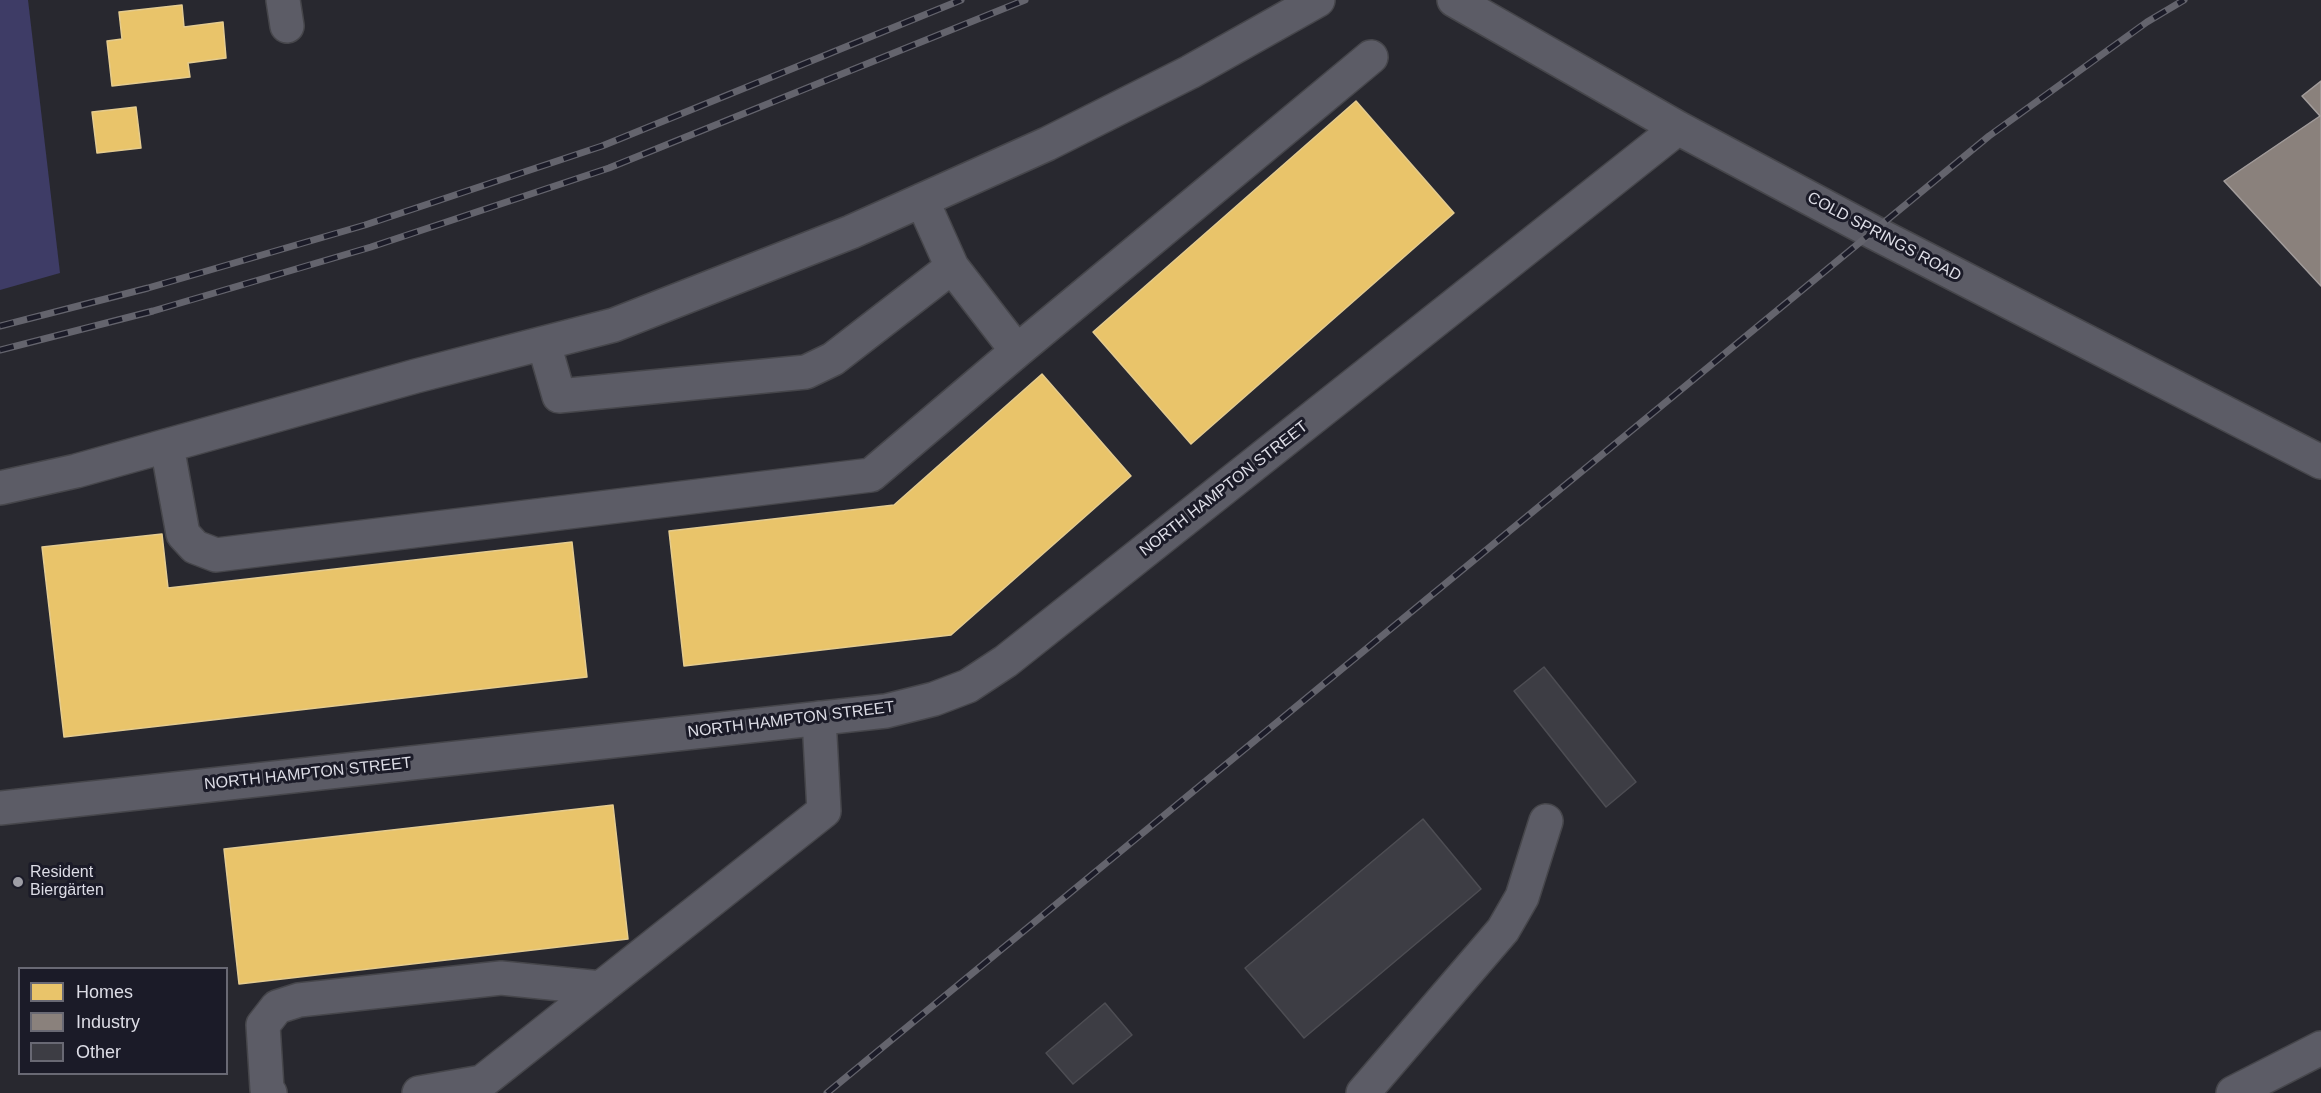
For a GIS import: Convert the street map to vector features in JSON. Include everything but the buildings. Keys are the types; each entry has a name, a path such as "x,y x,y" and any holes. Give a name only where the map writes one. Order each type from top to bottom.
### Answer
{"street":[{"path":"0,488 76,471 416,376 614,325 851,232 1047,144 1190,72 1318,0"},
{"name":"COLD SPRINGS ROAD","path":"1454,0 1678,128 1873,232 2321,462"},
{"path":"166,446 183,534 195,547 216,555 871,475 1371,57"},
{"name":"NORTH HAMPTON STREET","path":"0,808 886,711 934,699 968,686 1006,661 1678,128"},
{"path":"922,200 952,267 1017,351"},
{"path":"544,344 559,396 806,372 833,359 952,267"},
{"path":"419,1093 482,1082 824,811 819,718"},
{"path":"1362,1093 1503,930 1522,897 1546,821"},
{"path":"270,1093 267,1089 263,1024 277,1007 299,1000 501,978 601,988"},
{"path":"2233,1093 2321,1048"}],"shaded area":[{"path":"0,0 28,0 60,273 0,290"}],"railway":[{"path":"0,326 148,288 365,225 602,146 961,0"},
{"path":"0,350 153,311 371,247 609,168 1025,0"},
{"path":"827,1093 1989,136 2147,22 2184,0"}],"place":[{"name":"Resident Biergärten","path":"18,882"}]}
